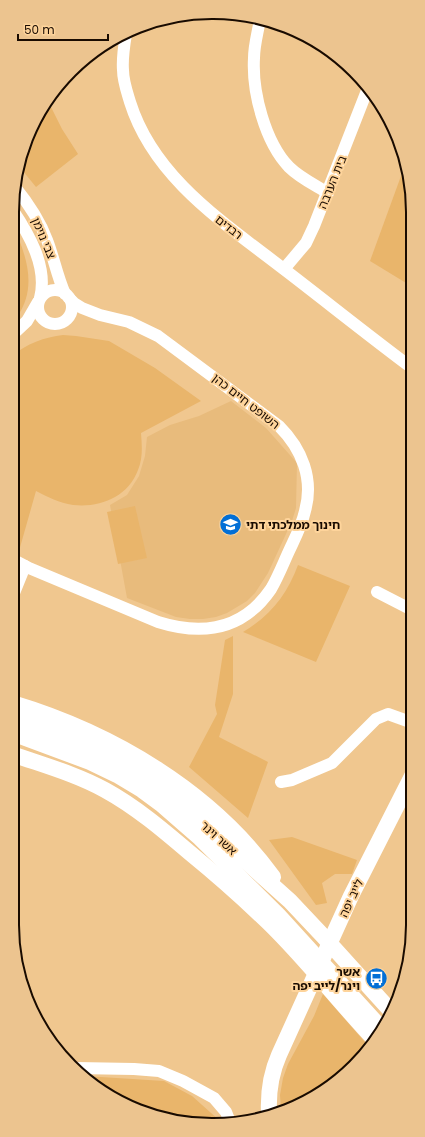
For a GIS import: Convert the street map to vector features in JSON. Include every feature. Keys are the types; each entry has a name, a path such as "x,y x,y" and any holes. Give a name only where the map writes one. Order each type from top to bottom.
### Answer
{"main road":[{"path":"19,705 43,713 93,734 122,748 166,776 220,818 243,840 262,862 290,901"},
{"name":"אשר וינר","path":"19,720 61,734 128,766 184,806 290,901 387,1007"},
{"name":"אשר וינר","path":"19,736 90,762 142,790 160,804 206,844 278,915 378,1025"},
{"path":"19,757 83,780 104,790 137,810 170,835 208,867 269,923 371,1035"},
{"name":"לייב יפה","path":"269,1110 269,1091 275,1063 351,896 406,788"}],"street":[{"path":"259,25 254,57 256,95 269,135 278,152 290,167 328,193"},
{"name":"רבדים","path":"125,40 123,61 126,87 133,111 142,132 155,153 188,192 220,221 406,363"},
{"name":"בית הערבה","path":"284,269 306,243 328,193 366,94"},
{"name":"צבי נוימן","path":"20,193 42,227 59,279 66,295"},
{"name":"צבי נוימן","path":"19,220 26,232 42,272 42,286 39,300"},
{"path":"19,329 27,320 44,294 52,290 57,290 66,295 72,307 67,319 57,324 39,323 19,332"},
{"name":"השופט חיים כהן","path":"19,563 158,622 189,630 204,630 231,623 254,609 271,589 306,511 308,484 303,461 293,441 279,426 158,336 129,322 100,315 79,306 66,295"},
{"path":"39,300 37,307 39,315 42,319 49,323"},
{"name":"השופט חיים כהן","path":"67,319 80,315 100,315"},
{"path":"19,581 25,566"},
{"path":"378,592 406,607"},
{"path":"282,782 292,780 332,763 376,719 388,714 406,721"},
{"path":"83,1068 160,1071 183,1081 214,1098 226,1112 228,1118"}],"shaded area":[{"path":"51,107 62,129 78,154 36,187 24,172 29,150 34,138"},
{"path":"402,174 406,200 406,283 370,261"},
{"path":"19,240 25,257 28,277 28,287 23,307 19,314"},
{"path":"63,335 109,341 155,368 201,401 141,433 142,447 138,470 127,487 112,499 93,505 73,505 49,498 36,491 19,551 19,351 49,337"},
{"path":"231,401 266,428 297,463 296,508 292,521 268,573 255,593 247,601 227,613 216,617 190,619 176,617 127,598 110,505 127,495 139,476 145,456 147,437 170,425 199,416"},
{"path":"135,506 147,558 118,564 107,512"},
{"path":"298,565 350,586 316,662 243,632 253,626 276,604 289,586"},
{"path":"233,636 233,694 219,737 268,762 248,818 189,767 217,714 215,705 225,640"},
{"path":"292,837 357,860 352,874 335,874 322,883 327,903 316,905 269,840"},
{"path":"323,994 365,1043 340,1070 330,1078 309,1092 281,1106 280,1095 283,1078 288,1064 314,1016"},
{"path":"93,1077 164,1081 192,1096 217,1118 200,1118 150,1108 116,1092"}],"place":[{"name":"חינוך ממלכתי דתי","path":"230,524"},
{"name":"אשר וינר/לייב יפה","path":"376,978"}]}
